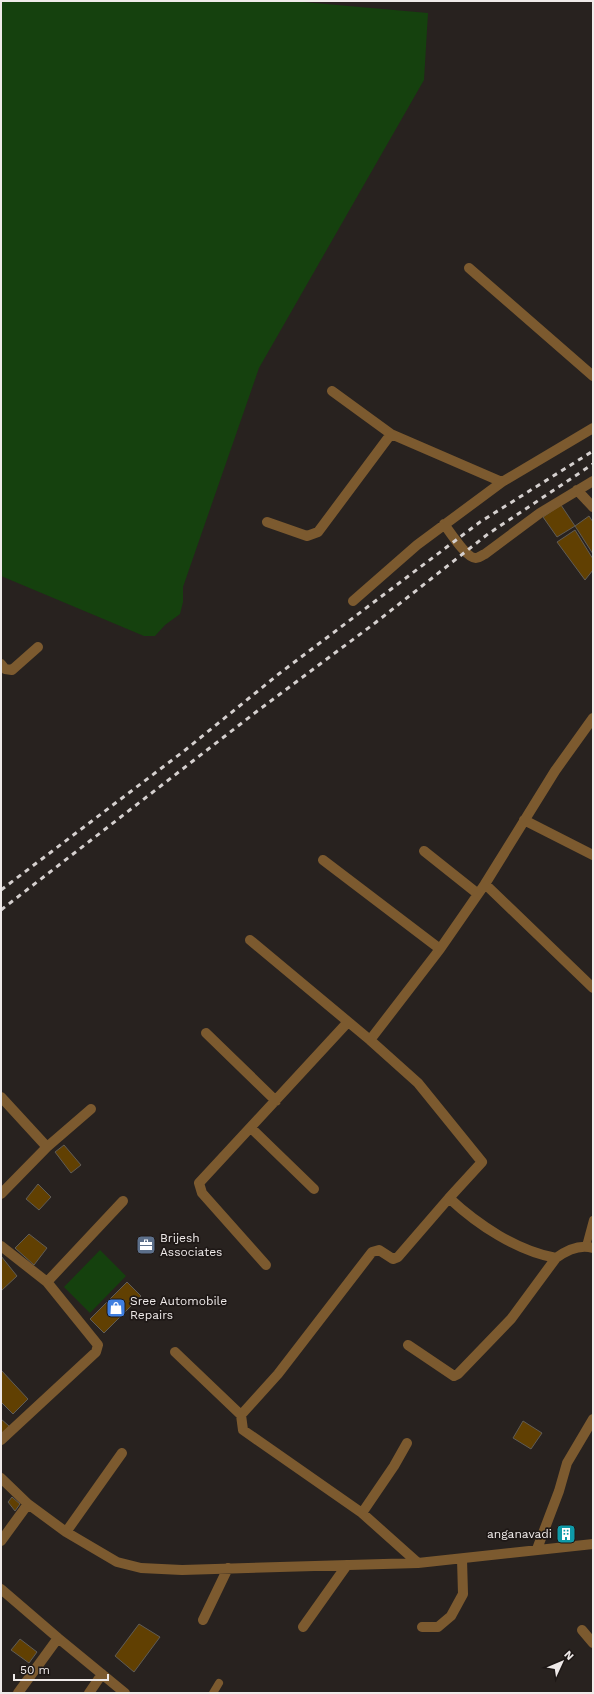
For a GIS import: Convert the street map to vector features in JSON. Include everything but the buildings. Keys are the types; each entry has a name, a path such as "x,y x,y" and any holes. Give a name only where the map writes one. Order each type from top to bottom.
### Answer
{"street":[{"path":"469,268 593,376"},
{"path":"332,390 391,434 502,482"},
{"path":"353,601 444,524 502,482 593,428"},
{"path":"267,522 307,536 318,532 391,434"},
{"path":"444,524 465,552 470,557 476,558 485,554 540,513 593,481"},
{"path":"577,490 593,507"},
{"path":"1,664 6,669 12,670 38,648"},
{"path":"370,1040 440,949 485,884 555,771 593,718"},
{"path":"524,820 593,855"},
{"path":"424,851 478,894"},
{"path":"323,860 440,949"},
{"path":"485,884 593,988"},
{"path":"240,1414 278,1374 372,1252 379,1250 393,1258 398,1257 482,1162 418,1083 370,1040 347,1023 250,940"},
{"path":"266,1265 202,1193 199,1183 347,1023"},
{"path":"206,1033 276,1101"},
{"path":"1,1097 47,1146"},
{"path":"1,1194 47,1146 91,1109"},
{"path":"251,1128 314,1190"},
{"path":"449,1198 461,1209 508,1240 541,1256 556,1258"},
{"path":"47,1282 123,1202"},
{"path":"1,1246 47,1282 94,1337 98,1344 96,1352 1,1440"},
{"path":"408,1344 454,1376 458,1374 511,1319 556,1258 566,1250 590,1247"},
{"path":"175,1352 240,1414 243,1430 362,1513 418,1563"},
{"path":"537,1549 559,1491 567,1463 593,1419"},
{"path":"362,1513 394,1466 407,1443"},
{"path":"66,1532 122,1454"},
{"path":"1,1478 28,1504 66,1532 117,1562 141,1568 228,1568 418,1563 593,1544"},
{"path":"1,1541 28,1504"},
{"path":"422,1627 438,1627 451,1616 463,1594 462,1559"},
{"path":"303,1627 347,1565"},
{"path":"203,1620 228,1568"},
{"path":"1,1589 125,1693"},
{"path":"582,1630 593,1643"},
{"path":"18,1693 58,1638"},
{"path":"88,1693 102,1674"}],"lane":[{"path":"590,1247 593,1220"},
{"path":"213,1693 219,1683"}],"green space":[{"path":"1,1 292,1 428,13 424,80 259,368 183,587 183,602 180,614 165,625 155,636 144,636 1,576"},
{"path":"100,1250 126,1276 90,1313 64,1287"}],"railway":[{"path":"1,890 184,751 280,673 480,522 593,451"},
{"path":"1,910 256,712 375,623 488,534 593,464"}],"place":[{"name":"Brijesh Associates","path":"146,1245"},
{"name":"Sree Automobile Repairs","path":"116,1308"},
{"name":"anganavadi","path":"566,1534"}]}
